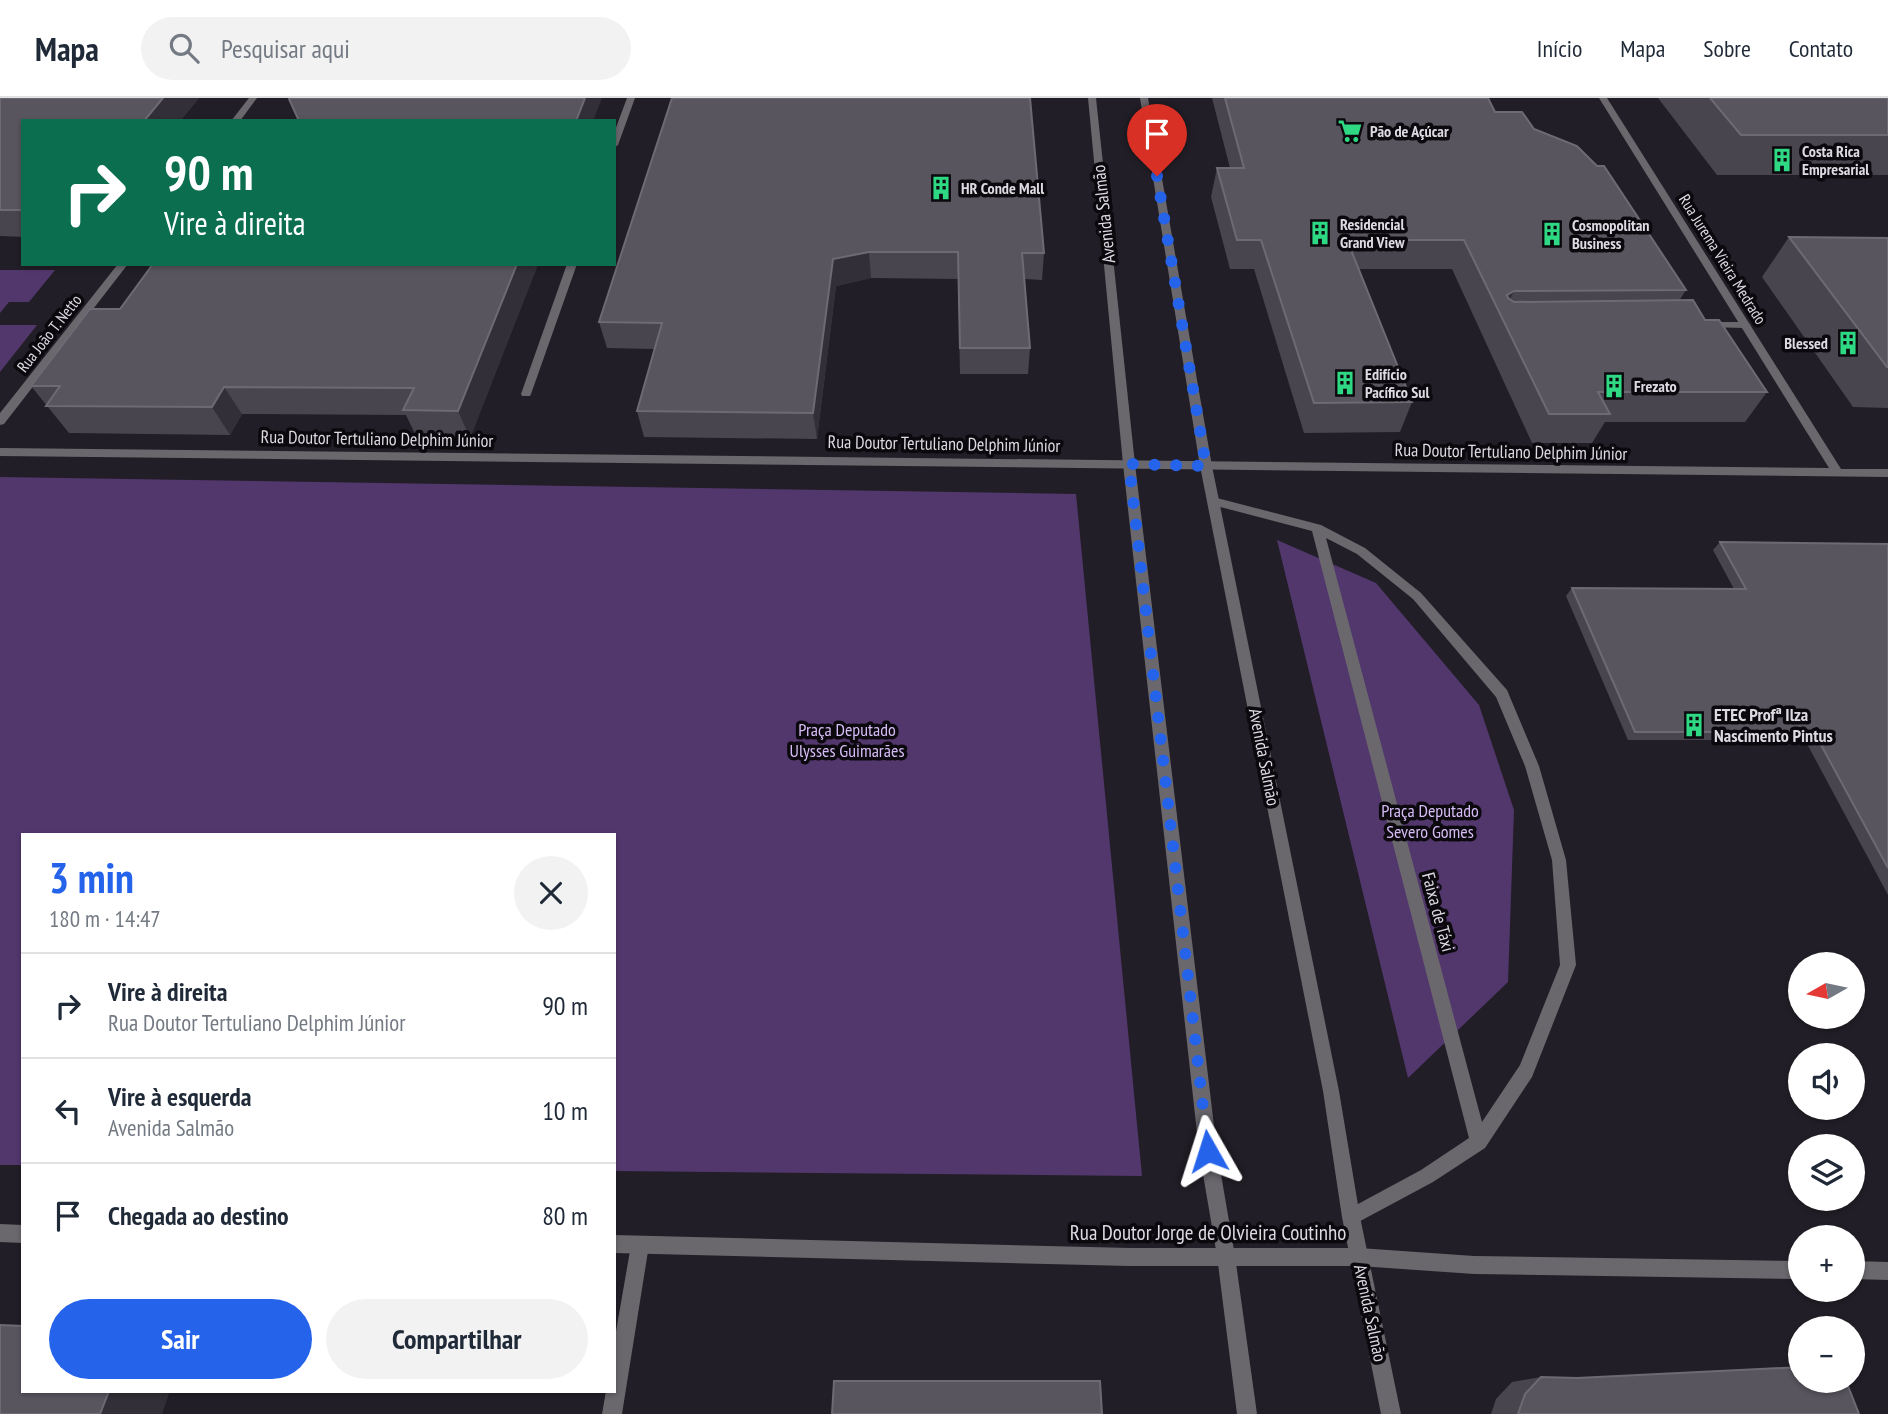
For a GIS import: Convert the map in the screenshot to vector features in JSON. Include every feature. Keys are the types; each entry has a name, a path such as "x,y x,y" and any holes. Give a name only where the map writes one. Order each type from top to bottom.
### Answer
{"street":[{"path":"237,119 253,98"},
{"path":"616,139 631,98"},
{"name":"Avenida Salmão","path":"1092,98 1129,464 1208,1151 1226,1256 1247,1414"},
{"name":"Avenida Salmão","path":"1144,98 1206,466 1331,1091 1351,1217 1391,1414"},
{"name":"Rua Jurema Vieira Medrado","path":"1603,98 1838,472"},
{"name":"Rua João T. Netto","path":"0,421 121,266"},
{"path":"526,394 571,266"},
{"path":"1691,325 1746,324"},
{"name":"Rua Doutor Tertuliano Delphim Júnior","path":"0,452 1888,473"},
{"path":"1213,501 1317,528 1361,551 1417,596 1502,694 1532,766 1559,860 1568,965 1527,1071 1479,1142 1427,1176 1351,1217"},
{"name":"Faixa de Táxi","path":"1317,528 1479,1142"},
{"path":"0,1233 21,1234"},
{"name":"Rua Doutor Jorge de Olvieira Coutinho","path":"616,1244 1130,1257 1359,1257 1474,1265 1788,1270"},
{"path":"616,1390 640,1245"},
{"path":"1865,1270 1888,1271"},
{"path":"612,1414 615,1393"}],"green space":[{"path":"0,270 55,270 29,302 9,302 0,313"},
{"path":"0,325 37,325 0,372"},
{"name":"Praça Deputado Ulysses Guimarães","path":"0,477 1076,494 1142,1176 616,1171 616,833 21,833 21,1165 0,1165"},
{"name":"Praça Deputado Severo Gomes","path":"1277,540 1376,583 1479,705 1514,810 1508,982 1408,1078"}],"building":[{"path":"0,98 163,98 146,119 21,119 21,210 0,210"},
{"path":"585,98 577,119 298,119 289,99"},
{"path":"672,98 1030,98 1044,253 1022,253 1030,348 960,348 958,252 869,252 833,259 813,413 637,411 662,323 599,322"},
{"path":"1225,98 1488,98 1495,112 1522,112 1534,129 1577,146 1597,166 1604,166 1686,290 1514,291 1507,295 1508,298 1514,302 1693,300 1705,320 1719,320 1767,392 1598,392 1610,414 1549,414 1464,240 1347,240 1412,402 1314,403 1261,240 1237,240 1217,168 1244,168"},
{"path":"1710,98 1888,98 1888,135 1741,135"},
{"path":"1789,237 1888,238 1888,367 1887,367"},
{"path":"152,266 516,266 458,411 403,410 414,388 224,387 212,407 46,406 60,386 31,386 90,309 120,309"},
{"name":"ETEC Profª Ilza Nascimento Pintus","path":"1720,542 1888,544 1888,868 1814,732 1635,732 1572,588 1746,589"},
{"path":"0,1325 21,1326 21,1393 108,1393 100,1414 0,1414"},
{"path":"1788,1368 1788,1393 1851,1393 1859,1414 1518,1414 1525,1394 1541,1377 1577,1378"},
{"path":"834,1381 1100,1381 1102,1414 832,1414"}],"place":[{"name":"Pão de Açúcar","path":"1350,131"},
{"name":"Costa Rica Empresarial","path":"1782,160"},
{"name":"HR Conde Mall","path":"941,188"},
{"name":"Residencial Grand View","path":"1320,233"},
{"name":"Cosmopolitan Business","path":"1552,234"},
{"name":"Blessed","path":"1848,343"},
{"name":"Edifício Pacífico Sul","path":"1345,383"},
{"name":"Frezato","path":"1614,386"},
{"name":"ETEC Profª Ilza Nascimento Pintus","path":"1694,725"}],"route":[{"path":"1157,176 1206,466 1129,464 1208,1151"}]}
